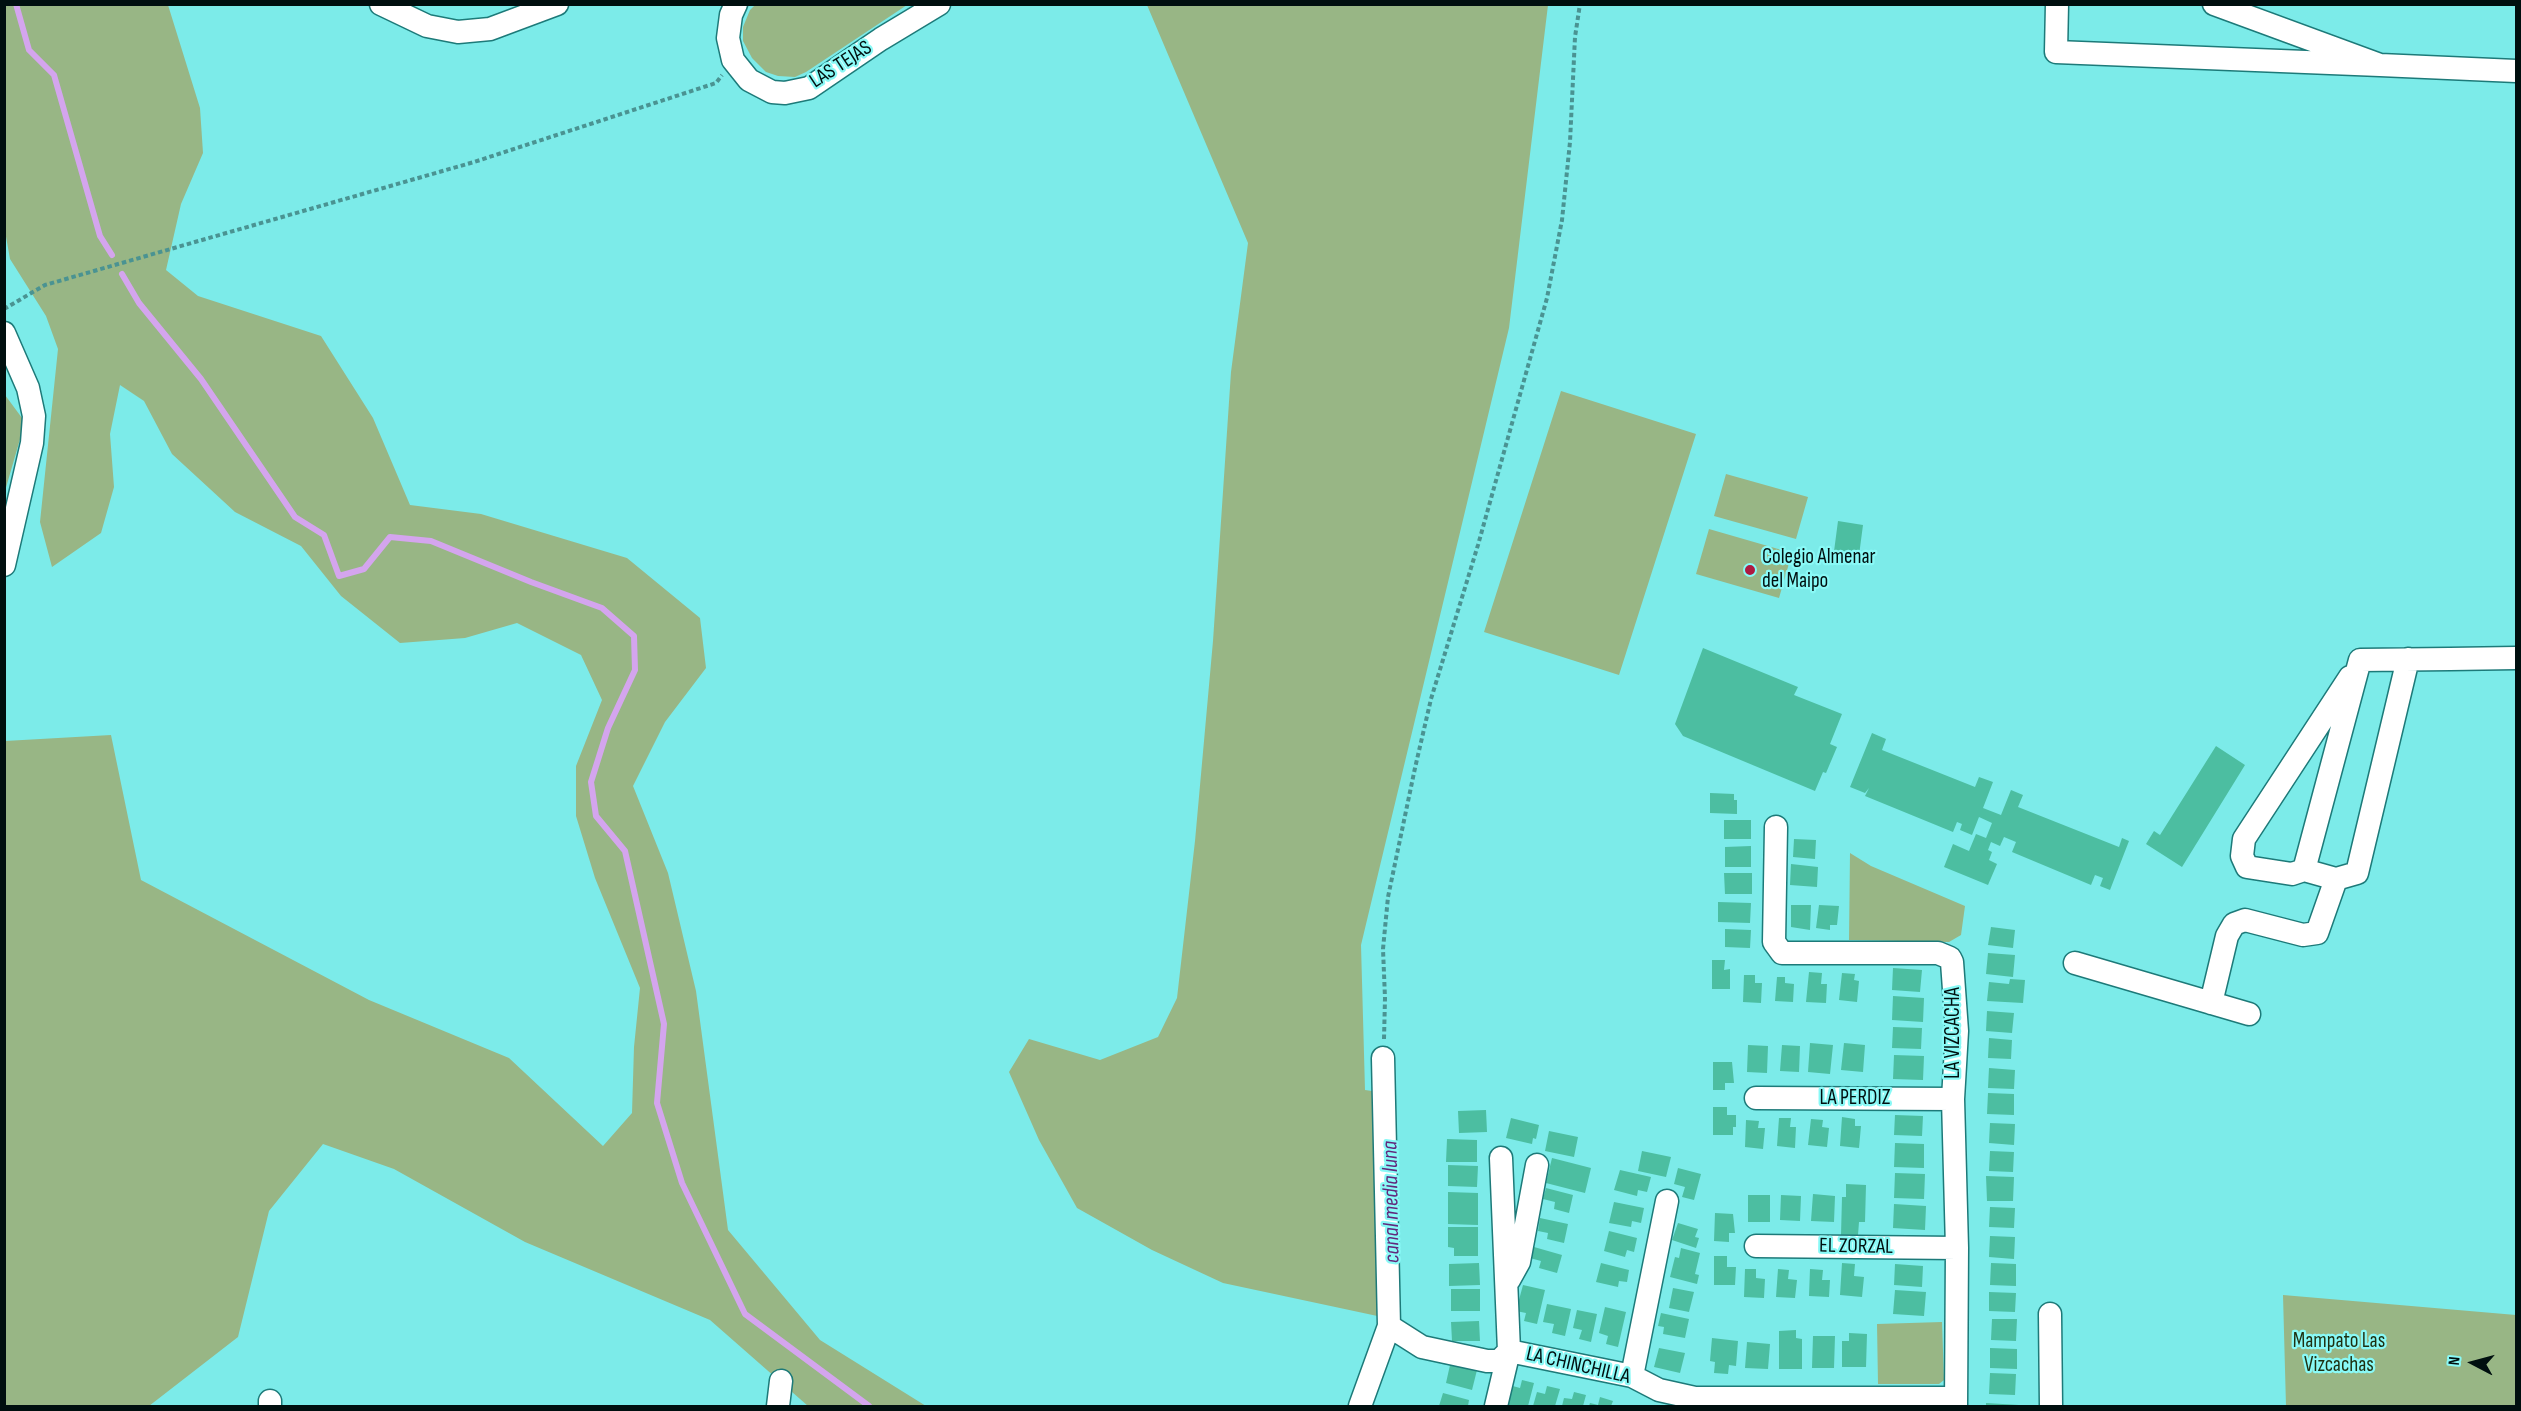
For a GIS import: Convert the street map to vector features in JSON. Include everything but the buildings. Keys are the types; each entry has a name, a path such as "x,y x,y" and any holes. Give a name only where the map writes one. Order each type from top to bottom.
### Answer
{"street":[{"path":"381,4 405,10 427,26 442,30 474,32 555,5"},
{"path":"733,60 728,38 731,15 736,4"},
{"name":"LAS TEJAS","path":"733,60 749,80 760,87 772,92 798,92 821,81 881,39 939,4"},
{"path":"2057,4 2056,52 2517,71"},
{"path":"2214,4 2380,65"},
{"path":"4,333 28,388 34,416 32,443 4,565"},
{"path":"2360,660 2517,658"},
{"path":"2360,660 2244,839 2242,856 2247,867 2292,874 2304,870 2336,879 2357,873 2408,659"},
{"path":"2304,870 2360,660"},
{"name":"LA VIZCACHA","path":"1776,827 1774,942 1782,953 1938,953 1950,958 1952,962 1957,1031 1953,1099 1957,1248 1956,1402"},
{"path":"2211,1003 2228,936 2234,924 2245,920 2303,935 2317,933 2336,879"},
{"path":"2075,963 2249,1014"},
{"path":"1360,1407 1389,1326 1383,1058"},
{"name":"LA PERDIZ","path":"1756,1098 1953,1099"},
{"path":"1496,1407 1509,1351 1501,1158"},
{"path":"1506,1287 1519,1262 1537,1165"},
{"path":"1632,1376 1667,1201"},
{"name":"EL ZORZAL","path":"1756,1246 1957,1248"},
{"path":"2050,1314 2051,1407"},
{"name":"LA CHINCHILLA","path":"1389,1326 1422,1347 1470,1358 1499,1361 1509,1351 1632,1376 1657,1398 1956,1402"},
{"path":"778,1407 781,1381"}],"path":[{"path":"1383,1058 1386,998 1383,949 1388,897 1431,699 1475,556 1547,298 1562,220 1580,4"},
{"path":"4,309 45,285 474,162 716,83 733,60"}],"green space":[{"path":"756,4 907,5 795,77 778,76 766,72 752,58 743,41 743,27 750,10"},
{"path":"5,5 168,5 200,108 203,153 181,204 166,270 198,296 321,336 373,418 410,505 481,514 627,558 700,618 706,668 665,722 633,786 668,873 696,991 728,1230 820,1340 926,1406 808,1406 710,1320 525,1242 394,1169 323,1144 269,1211 238,1337 149,1406 5,1406 5,741 111,735 141,880 369,1000 509,1058 603,1146 632,1113 634,1047 640,988 595,878 576,816 576,766 602,700 581,655 517,623 465,638 400,643 341,596 301,546 235,512 172,454 144,401 120,385 110,434 114,487 101,533 52,567 40,522 58,349 46,316 10,259 5,231"},
{"path":"1147,5 1548,5 1509,328 1361,945 1365,1090 1379,1092 1382,1317 1223,1283 1152,1250 1077,1208 1039,1140 1009,1072 1029,1039 1100,1060 1158,1037 1177,998 1195,841 1213,641 1231,372 1248,243"},
{"path":"1561,391 1696,434 1619,675 1484,632"},
{"path":"5,395 25,422 5,491"},
{"path":"1726,474 1808,497 1796,539 1714,516"},
{"path":"1709,529 1792,553 1779,598 1696,574"},
{"path":"1850,853 1871,866 1965,906 1961,935 1949,942 1849,940"},
{"name":"Mampato Las Vizcachas","path":"2283,1295 2516,1315 2516,1406 2286,1406"},
{"path":"1942,1322 1944,1380 1939,1384 1878,1384 1877,1324"}],"waterway":[{"path":"16,4 29,50 54,75 100,236 112,255"},
{"path":"122,274 139,303 201,379 295,517 324,535 339,576 364,569 390,537 431,541 602,608 634,636 635,670 608,728 591,782 596,816 625,851 664,1024 657,1103 682,1183 745,1314 869,1406"}],"place":[{"name":"Colegio Almenar del Maipo","path":"1750,570"}],"water label":[{"name":"canal media luna","path":"1392,1202"}]}
